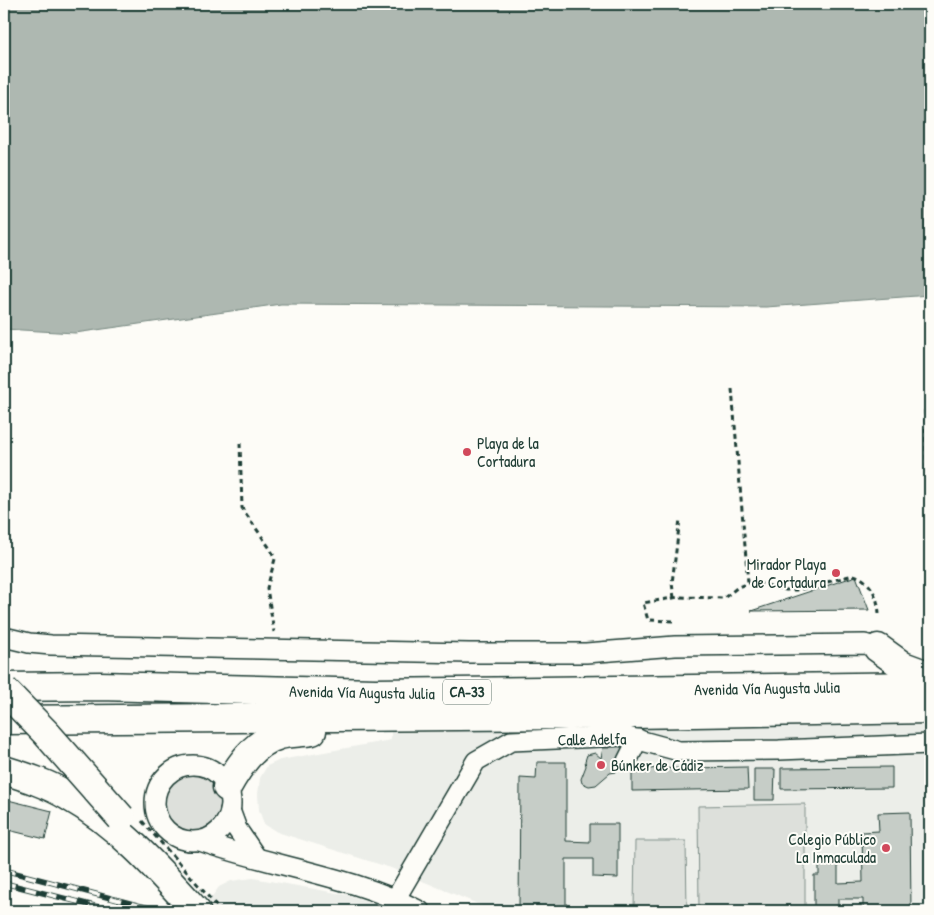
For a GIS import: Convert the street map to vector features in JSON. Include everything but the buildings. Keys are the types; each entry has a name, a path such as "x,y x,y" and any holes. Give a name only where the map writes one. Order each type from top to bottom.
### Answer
{"highway":[{"path":"878,648 902,666 930,676"},
{"name":"Avenida Vía Augusta Julia","path":"4,688 100,686 376,693 930,686"},
{"path":"4,688 115,810 156,867 196,911"},
{"name":"Avenida Vía Augusta Julia","path":"4,720 930,709"},
{"path":"229,799 244,761 264,742 280,735 336,726 360,717"},
{"path":"4,770 37,780 68,796 95,814 156,867"}],"street":[{"path":"4,637 29,643 51,644 469,653 586,653 675,646 864,644 878,648"},
{"name":"Calle Adelfa","path":"396,898 476,761 512,741 624,736 679,751 778,750 930,744"},
{"path":"627,761 638,739"},
{"path":"256,857 237,829 229,799 220,777 209,769 197,766 184,766 162,780 156,792 155,805 158,818 164,829 174,837 187,841 200,841 233,852 366,887 396,898 420,911"},
{"path":"200,841 220,830 226,821 229,799"}],"path":[{"path":"732,389 748,583"},
{"path":"925,410 930,574"},
{"path":"240,442 242,508 275,558 267,588 275,637 272,650"},
{"path":"674,598 672,583 680,519"},
{"path":"673,621 648,620 643,603 674,598 724,598 738,587 748,583 757,583 786,590 798,590 852,574 860,577 872,590 879,604 879,616"}],"shaded area":[{"path":"4,4 930,4 930,295 766,307 281,304 75,333 4,329"},
{"path":"930,723 930,911 487,911 485,907 391,868 277,832 264,824 259,810 260,778 267,766 280,760 391,740 391,728"},
{"path":"194,774 205,776 215,782 221,792 223,803 221,814 215,824 205,830 194,832 183,830 173,824 167,814 165,803 167,792 173,782 183,776"},
{"path":"805,804 805,911 699,911 698,806"},
{"path":"635,841 686,841 687,911 634,911"},
{"path":"253,878 348,895 400,911 203,911 219,887 231,881"}],"railway":[{"path":"4,870 160,911"},
{"path":"4,883 114,911"}],"place":[{"name":"Playa de la Cortadura","path":"467,452"},
{"name":"Mirador Playa de Cortadura","path":"836,573"},
{"name":"Búnker de Cádiz","path":"601,765"},
{"name":"Colegio Público La Inmaculada","path":"886,848"}]}
